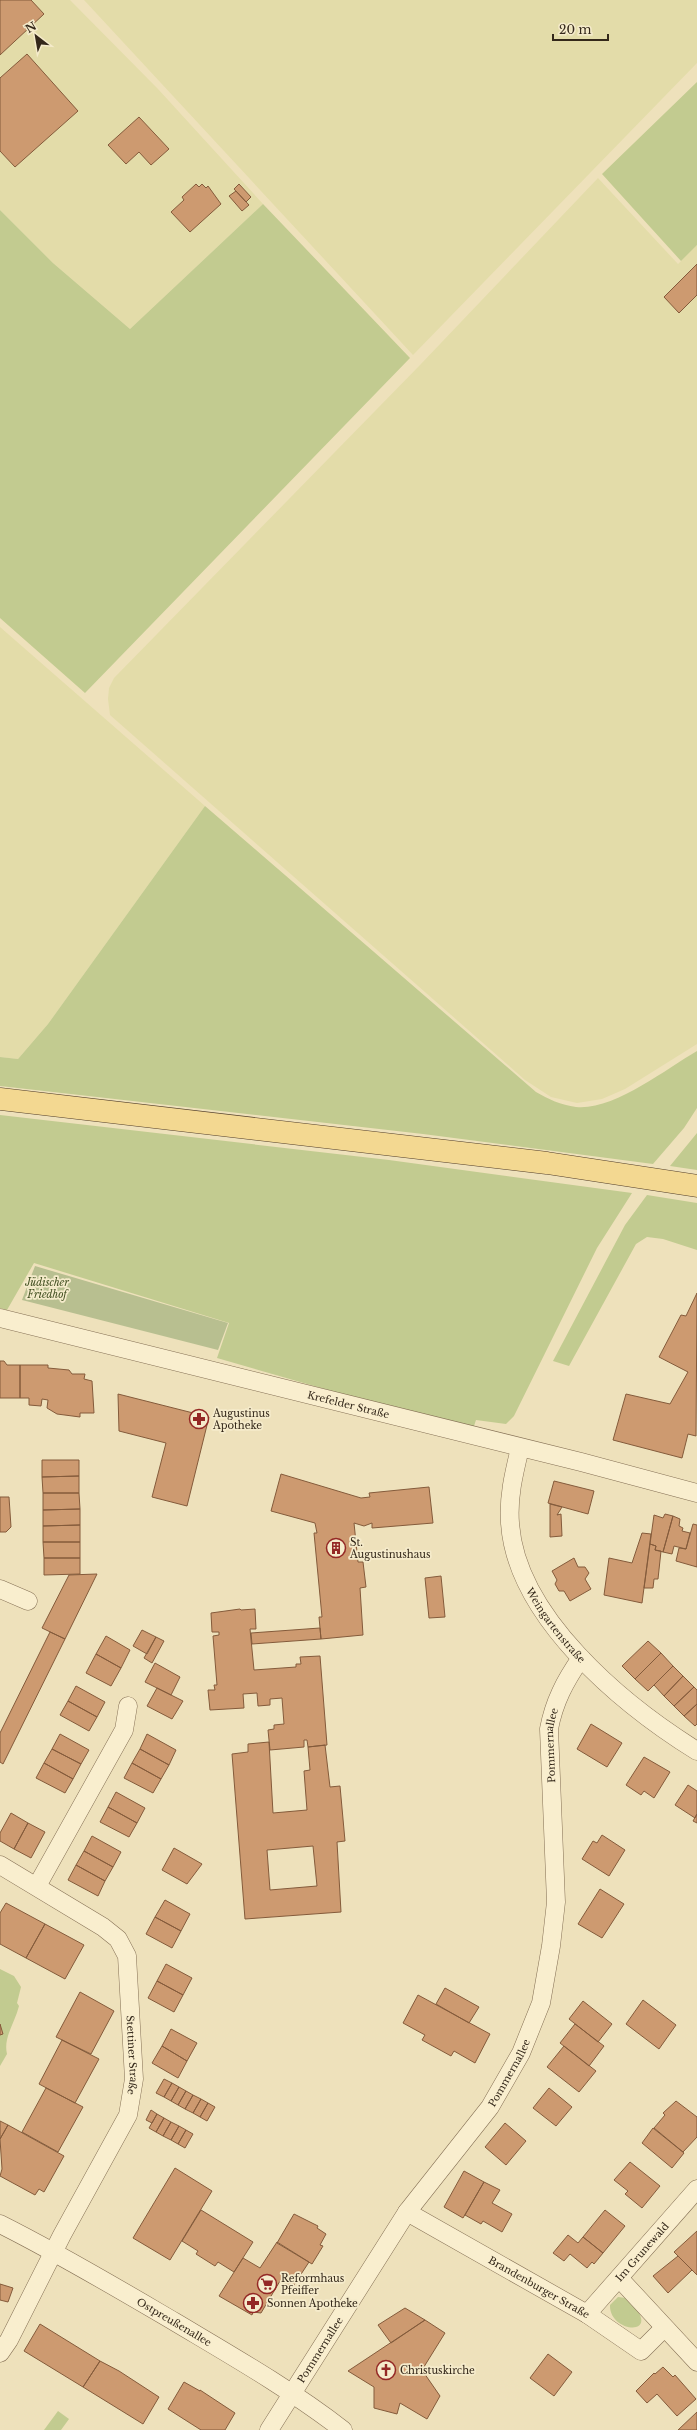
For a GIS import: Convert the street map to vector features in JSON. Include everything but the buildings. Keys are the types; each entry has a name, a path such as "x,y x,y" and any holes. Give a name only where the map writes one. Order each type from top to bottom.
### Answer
{"main road":[{"path":"0,1099 539,1162 697,1186"}],"street":[{"name":"Krefelder Straße","path":"0,1318 697,1493"},
{"name":"Weingartenstraße","path":"520,1448 511,1490 510,1523 517,1559 532,1594 551,1624 581,1658 632,1704 697,1751"},
{"path":"0,1589 28,1601"},
{"name":"Pommernallee","path":"269,2430 407,2212 490,2106 521,2053 541,2003 552,1946 556,1902 549,1730 554,1706 566,1679 581,1658"},
{"path":"37,1886 124,1730 128,1706"},
{"name":"Stettiner Straße","path":"0,1865 37,1886 118,1939 127,1956 134,2061 133,2089 128,2115 54,2251 9,2340 0,2353"},
{"name":"Im Grunewald","path":"588,2314 697,2189"},
{"name":"Brandenburger Straße","path":"407,2212 588,2314 641,2351 663,2329"},
{"name":"Ostpreußenallee","path":"0,2224 54,2251 292,2393 343,2430"},
{"path":"619,2278 663,2329 697,2362"}],"shaded area":[{"path":"0,0 70,0 158,89 263,204 130,329 53,263 0,210"},
{"path":"84,0 697,0 697,63 413,355"},
{"path":"598,178 678,264 697,245 697,1044 625,1089 602,1099 577,1103 551,1097 525,1080 110,715 108,699 109,688 114,678 420,365"},
{"path":"0,627 205,806 48,1024 18,1059 0,1057"}],"green space":[{"path":"697,82 697,245 681,261 602,174"},
{"path":"263,204 410,358 85,693 0,618 0,210 53,263 130,329"},
{"path":"205,806 536,1092 565,1105 576,1107 591,1106 622,1096 655,1078 697,1051 697,1108 684,1128 653,1164 423,1134 0,1086 0,1057 18,1059 48,1024"},
{"path":"0,1115 389,1160 632,1193 597,1248 514,1416 506,1424 476,1420 473,1429 422,1417 217,1358 229,1323 34,1263 7,1310 0,1308"},
{"path":"697,1133 697,1170 670,1166"},
{"path":"647,1195 697,1203 697,1250 663,1239 647,1237 636,1244 569,1366 553,1361 625,1225"},
{"name":"Jüdischer Friedhof","path":"35,1266 228,1323 218,1350 22,1300"},
{"path":"0,1969 14,1976 21,1987 17,2003 19,2006 8,2036 6,2048 7,2054 0,2066"},
{"path":"618,2297 626,2298 638,2311 641,2322 639,2326 628,2327 616,2320 611,2313 610,2305"},
{"path":"58,2411 69,2419 61,2430 44,2430"}],"place":[{"name":"Augustinus Apotheke","path":"199,1419"},
{"name":"St. Augustinushaus","path":"336,1548"},
{"name":"Reformhaus Pfeiffer","path":"267,2284"},
{"name":"Sonnen Apotheke","path":"253,2303"},
{"name":"Christuskirche","path":"386,2370"}]}
